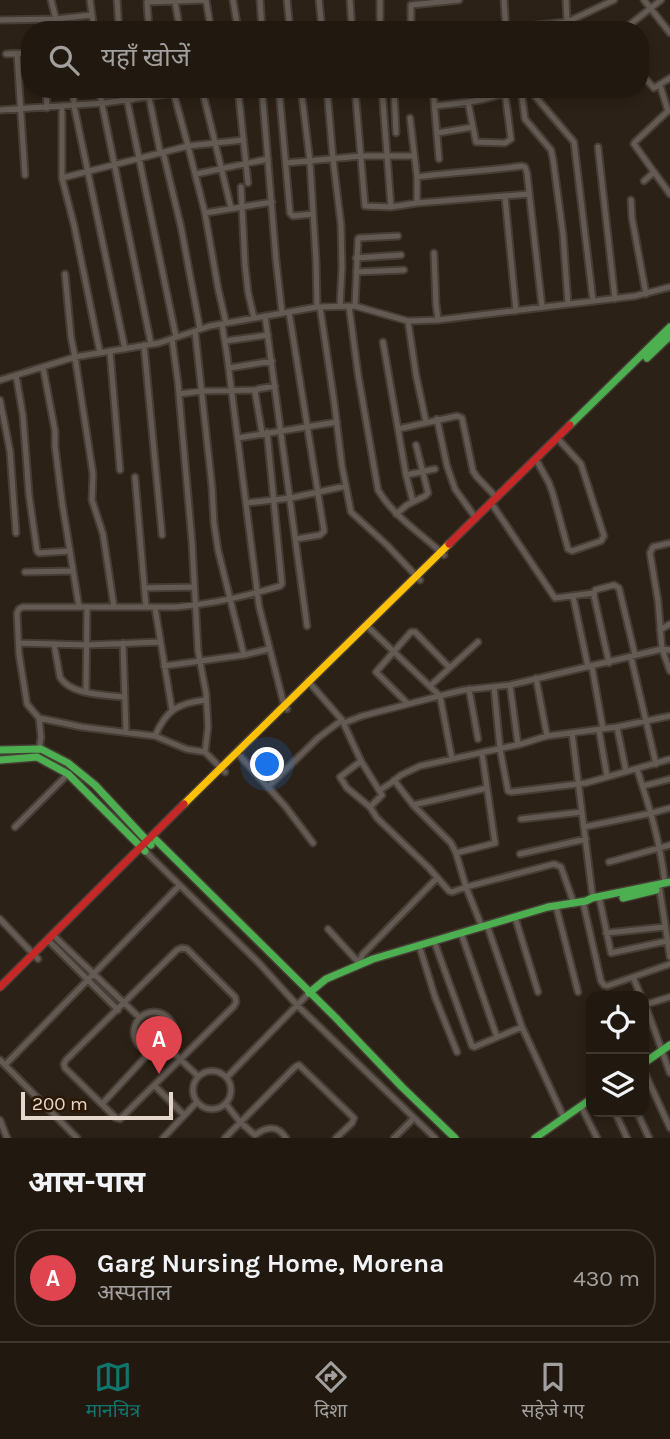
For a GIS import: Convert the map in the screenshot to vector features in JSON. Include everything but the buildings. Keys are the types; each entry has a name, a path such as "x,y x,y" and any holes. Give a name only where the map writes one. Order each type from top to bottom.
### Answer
{"main road":[{"path":"443,554 475,517 670,327"},
{"path":"0,995 52,939 310,683 670,337"},
{"path":"223,770 240,756 286,707"},
{"path":"0,750 38,753 68,763 94,785 148,845"},
{"path":"0,760 38,753 68,774 336,1018 455,1138"},
{"path":"309,993 326,979 373,958 556,906 665,885"},
{"path":"0,987 36,956"},
{"path":"649,1059 670,1045"},
{"path":"535,1138 586,1102"}],"street":[{"path":"51,0 56,19"},
{"path":"90,0 93,21"},
{"path":"117,0 119,21"},
{"path":"148,21 147,1 206,0 210,21"},
{"path":"233,0 237,21"},
{"path":"260,0 261,21"},
{"path":"287,0 289,21"},
{"path":"319,0 321,21"},
{"path":"350,0 351,21"},
{"path":"380,0 380,21"},
{"path":"411,21 411,2 459,0"},
{"path":"504,0 505,21"},
{"path":"566,0 567,21"},
{"path":"576,21 614,0"},
{"path":"645,0 670,33"},
{"path":"634,21 661,0"},
{"path":"175,2 178,21"},
{"path":"0,20 92,15"},
{"path":"6,54 21,54"},
{"path":"17,54 25,175"},
{"path":"649,83 654,88 670,78"},
{"path":"660,85 668,111 634,144 670,194"},
{"path":"46,98 47,108"},
{"path":"74,98 125,349"},
{"path":"100,98 147,345 162,535"},
{"path":"0,110 74,106 142,98"},
{"path":"149,98 181,227 198,330 214,523 244,655"},
{"path":"175,98 205,213 224,324 257,593 286,707"},
{"path":"205,98 231,208"},
{"path":"239,98 248,183"},
{"path":"263,98 275,260 324,531 320,535 296,539"},
{"path":"280,98 290,213 293,216 313,214"},
{"path":"302,98 310,162 318,307 351,512 418,578"},
{"path":"328,98 341,225 340,306"},
{"path":"356,98 365,206 530,194"},
{"path":"383,98 391,206"},
{"path":"394,98 396,132"},
{"path":"434,98 439,159"},
{"path":"435,106 484,98"},
{"path":"468,102 476,142 493,144 509,142 511,139 506,98"},
{"path":"522,98 525,119 551,150 563,234 568,304"},
{"path":"537,98 574,142 593,301"},
{"path":"129,100 174,338 195,606 206,699 208,727 205,752"},
{"path":"62,107 62,178 100,353"},
{"path":"410,118 417,177 417,203"},
{"path":"437,133 473,127"},
{"path":"62,178 188,146 243,140"},
{"path":"598,147 615,299"},
{"path":"286,163 361,156 414,156"},
{"path":"196,174 268,159"},
{"path":"417,177 522,166 527,169 542,307"},
{"path":"644,181 654,172"},
{"path":"241,187 245,265 254,318"},
{"path":"505,197 516,311"},
{"path":"631,200 646,294"},
{"path":"205,213 272,202"},
{"path":"397,236 359,238 357,241 352,306 358,374 378,490 396,514 443,554"},
{"path":"434,253 438,320"},
{"path":"356,258 401,254"},
{"path":"356,272 404,270"},
{"path":"65,274 70,331 93,474 92,500 103,534 114,607"},
{"path":"0,380 75,357 147,345 224,324 318,307 352,306 408,321 438,320 615,299 670,287"},
{"path":"265,316 307,626"},
{"path":"408,321 426,422"},
{"path":"225,341 268,335"},
{"path":"383,342 413,502"},
{"path":"110,351 120,470"},
{"path":"229,368 272,361"},
{"path":"43,367 55,431 62,502 73,571 83,607 86,692"},
{"path":"16,375 37,551 70,551"},
{"path":"179,394 256,390 275,386"},
{"path":"38,753 41,737 39,718 27,704 19,643 19,609 195,606 257,593 282,584 275,499 256,390"},
{"path":"0,400 10,451 16,533"},
{"path":"398,429 436,419 457,416 462,418 473,471 496,497"},
{"path":"436,419 455,489 475,517"},
{"path":"237,438 337,422"},
{"path":"538,463 553,494 568,549 572,551 601,541 604,536 581,464 560,441"},
{"path":"396,514 427,495 416,445"},
{"path":"406,475 435,469"},
{"path":"135,477 146,607"},
{"path":"246,503 291,498 346,486"},
{"path":"494,507 555,598 594,593 614,585 619,588 656,764"},
{"path":"670,543 653,547 650,553 662,649 670,671"},
{"path":"25,572 73,571"},
{"path":"144,588 194,587"},
{"path":"594,593 609,663"},
{"path":"573,596 590,667 607,776"},
{"path":"155,608 172,710"},
{"path":"660,630 670,624"},
{"path":"368,627 440,696 452,759"},
{"path":"408,704 376,672 412,631 450,667"},
{"path":"19,643 86,645 160,642"},
{"path":"430,686 478,642"},
{"path":"122,643 126,732"},
{"path":"54,644 62,681 74,690 125,697"},
{"path":"164,666 270,649"},
{"path":"269,786 309,747 343,722 440,696 510,685 662,649 670,650"},
{"path":"536,678 547,736"},
{"path":"310,683 343,722 361,761 380,790 382,795 370,807"},
{"path":"510,685 518,745"},
{"path":"494,687 500,749 508,791 579,784 670,759"},
{"path":"469,690 478,739"},
{"path":"155,736 160,723 172,710 181,704 206,699"},
{"path":"380,790 416,767 482,754 547,736 601,730 670,716"},
{"path":"39,718 82,727 155,736 186,749 205,752 223,770"},
{"path":"617,727 626,771"},
{"path":"572,733 602,983 607,986 670,964"},
{"path":"456,853 495,843 482,754"},
{"path":"240,756 269,786 313,843"},
{"path":"361,761 340,777 347,788 370,807 377,818 451,892 554,864 561,867 574,904"},
{"path":"637,769 661,848 667,916 665,927 670,957"},
{"path":"15,827 68,774"},
{"path":"643,786 670,779"},
{"path":"394,780 413,805 444,835 456,853 466,887 485,926 522,1027 564,1118"},
{"path":"413,805 487,788"},
{"path":"584,827 670,808"},
{"path":"521,819 582,812"},
{"path":"520,854 586,839"},
{"path":"148,845 179,886 435,1138"},
{"path":"609,862 670,845"},
{"path":"328,929 358,964 363,954 437,878"},
{"path":"5,1065 179,886"},
{"path":"591,901 612,953 667,941"},
{"path":"556,906 578,992"},
{"path":"515,917 538,992"},
{"path":"0,919 36,956"},
{"path":"606,933 665,927"},
{"path":"461,933 497,1037"},
{"path":"52,939 91,977 118,1010"},
{"path":"434,940 470,1044 474,1047 522,1027"},
{"path":"419,945 435,997 457,1052"},
{"path":"182,948 187,949 236,1002 120,1119 64,1065 118,1010 182,948"},
{"path":"91,977 140,1018"},
{"path":"633,977 639,991"},
{"path":"227,1077 309,993"},
{"path":"649,1003 670,997"},
{"path":"149,1012 160,1012 170,1018 174,1039 168,1048 160,1052 150,1052 137,1043 135,1025 140,1018 149,1012"},
{"path":"649,1018 670,1073"},
{"path":"168,1048 195,1074"},
{"path":"102,1104 150,1052"},
{"path":"0,1060 77,1138"},
{"path":"225,1138 299,1065 354,1118 336,1138"},
{"path":"218,1071 227,1077 231,1095 226,1104 210,1109 201,1107 192,1092 195,1074 218,1071"},
{"path":"649,1082 670,1128"},
{"path":"155,1086 184,1115"},
{"path":"163,1138 197,1102"},
{"path":"226,1104 255,1136 264,1129 274,1128 285,1138"},
{"path":"581,1106 597,1138"},
{"path":"617,1117 627,1138"},
{"path":"639,1117 649,1138"},
{"path":"394,1138 414,1118"},
{"path":"0,1120 7,1138"},
{"path":"422,1138 428,1132"}],"traffic: fast":[{"path":"570,425 670,327"},
{"path":"647,358 670,336"},
{"path":"0,750 41,749 68,763 95,785 151,845"},
{"path":"0,760 37,757 68,774 145,851"},
{"path":"156,840 455,1138"},
{"path":"309,993 326,979 373,959 548,907 670,882"},
{"path":"623,898 656,890"},
{"path":"649,1060 670,1045"},
{"path":"535,1138 586,1102"}],"traffic: slow":[{"path":"184,804 449,544"}],"traffic: jam":[{"path":"449,544 570,425"},
{"path":"0,987 184,804"}],"place":[{"name":"Garg Nursing Home, Morena","path":"159,1074"}]}
